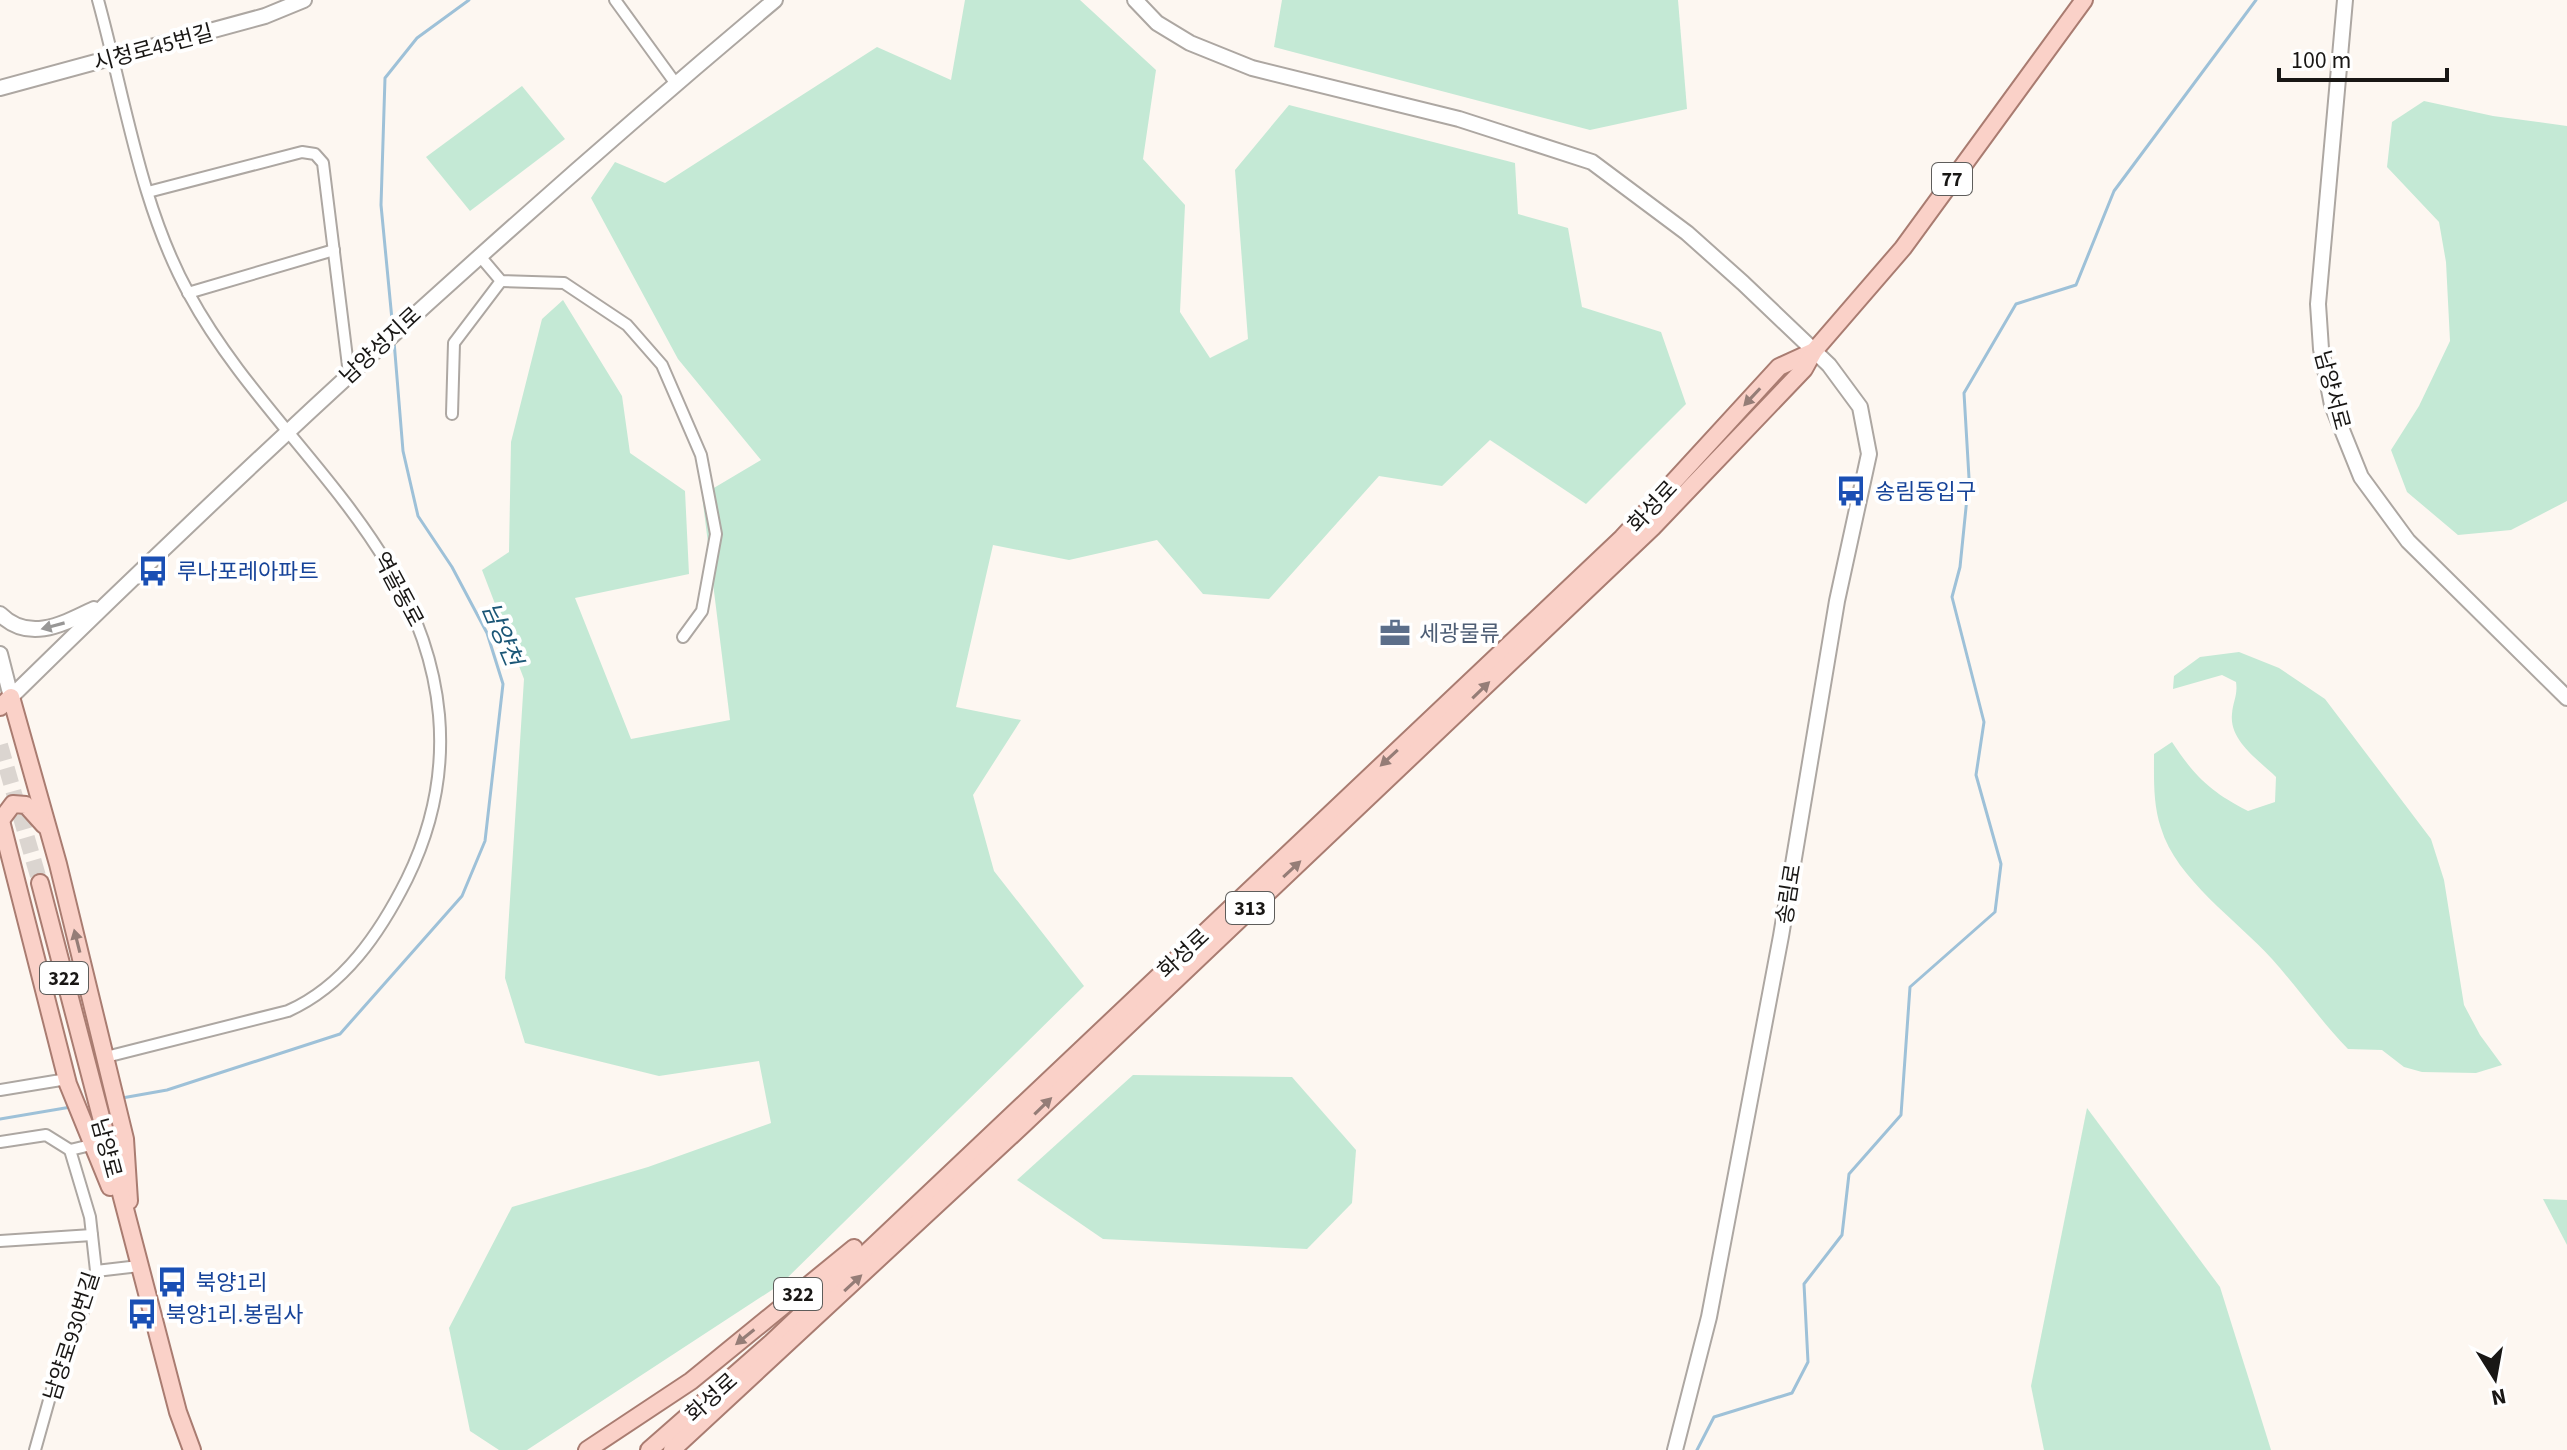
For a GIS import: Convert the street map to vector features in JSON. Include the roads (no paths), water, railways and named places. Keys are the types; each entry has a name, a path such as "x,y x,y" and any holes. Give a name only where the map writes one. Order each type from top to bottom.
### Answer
{"main road":[{"name":"시청로45번길","path":"0,88 265,16 304,0"},
{"name":"남양성지로","path":"6,702 439,290 775,0"},
{"name":"송림로","path":"1135,0 1157,23 1190,43 1252,68 1459,119 1592,162 1687,233 1829,365 1860,407 1869,454 1837,601 1781,936 1709,1317 1675,1450"},
{"name":"화성로","path":"672,1450 1026,1122 1652,528 1804,369 1814,351 1903,248 2084,0"},
{"name":"남양서로","path":"2345,0 2318,304 2321,349 2332,405 2361,477 2408,541 2567,698"},
{"name":"화성로","path":"649,1450 771,1343 1622,538 1779,367 1814,351"},
{"path":"0,614 21,628 46,629 106,604"},
{"path":"0,654 6,702 58,864 125,1139 130,1232"},
{"path":"58,864 44,825 33,810 13,804 0,818 68,1081 92,1134"},
{"path":"0,839 12,864"},
{"name":"남양로","path":"40,883 87,1073 92,1134 130,1232 178,1412 192,1450"},
{"name":"322","path":"587,1450 691,1381 863,1241 927,1179 999,1126"},
{"name":"남양로","path":"178,1412 182,1450"}],"street":[{"name":"역골동로","path":"98,0 148,192 170,256 188,293 218,341 388,562 421,630 435,681 439,722 437,784 429,823 412,869 360,953 326,990 272,1016 108,1064"},
{"path":"615,0 676,84"},
{"path":"148,192 302,152 315,154 323,163 349,374"},
{"path":"188,293 334,250"},
{"path":"479,255 501,281 564,283 627,325 662,365 701,455 716,534 702,611 683,637"},
{"path":"452,414 454,343 501,281"},
{"path":"0,1090 68,1081"},
{"path":"0,1142 46,1135 54,1137 70,1150 92,1134"},
{"name":"남양로930번길","path":"35,1450 53,1386 79,1324 96,1271 92,1235 70,1150"},
{"path":"0,1241 92,1235"},
{"path":"96,1271 139,1266"}],"waterway":[{"name":"남양천","path":"393,330 381,205 385,78 417,38 469,0"},
{"path":"1697,1450 1714,1417 1792,1393 1808,1362 1804,1284 1842,1235 1849,1174 1901,1115 1910,987 1995,912 2001,864 1976,775 1984,722 1952,597 1960,567 1969,478 1964,393 2016,304 2076,285 2114,191 2256,0"},
{"name":"남양천","path":"122,1098 167,1090 340,1034 462,896 485,841 503,684 487,633 452,567 418,516 403,451 394,341"},
{"name":"남양천","path":"0,1119 71,1107"}],"tunnel":[{"path":"0,745 40,883"}],"place":[{"name":"송림동입구","path":"1851,491"},
{"name":"루나포레아파트","path":"153,571"},
{"name":"세광물류","path":"1395,633"},
{"name":"북양1리","path":"172,1282"},
{"name":"북양1리.봉림사","path":"142,1314"}]}
